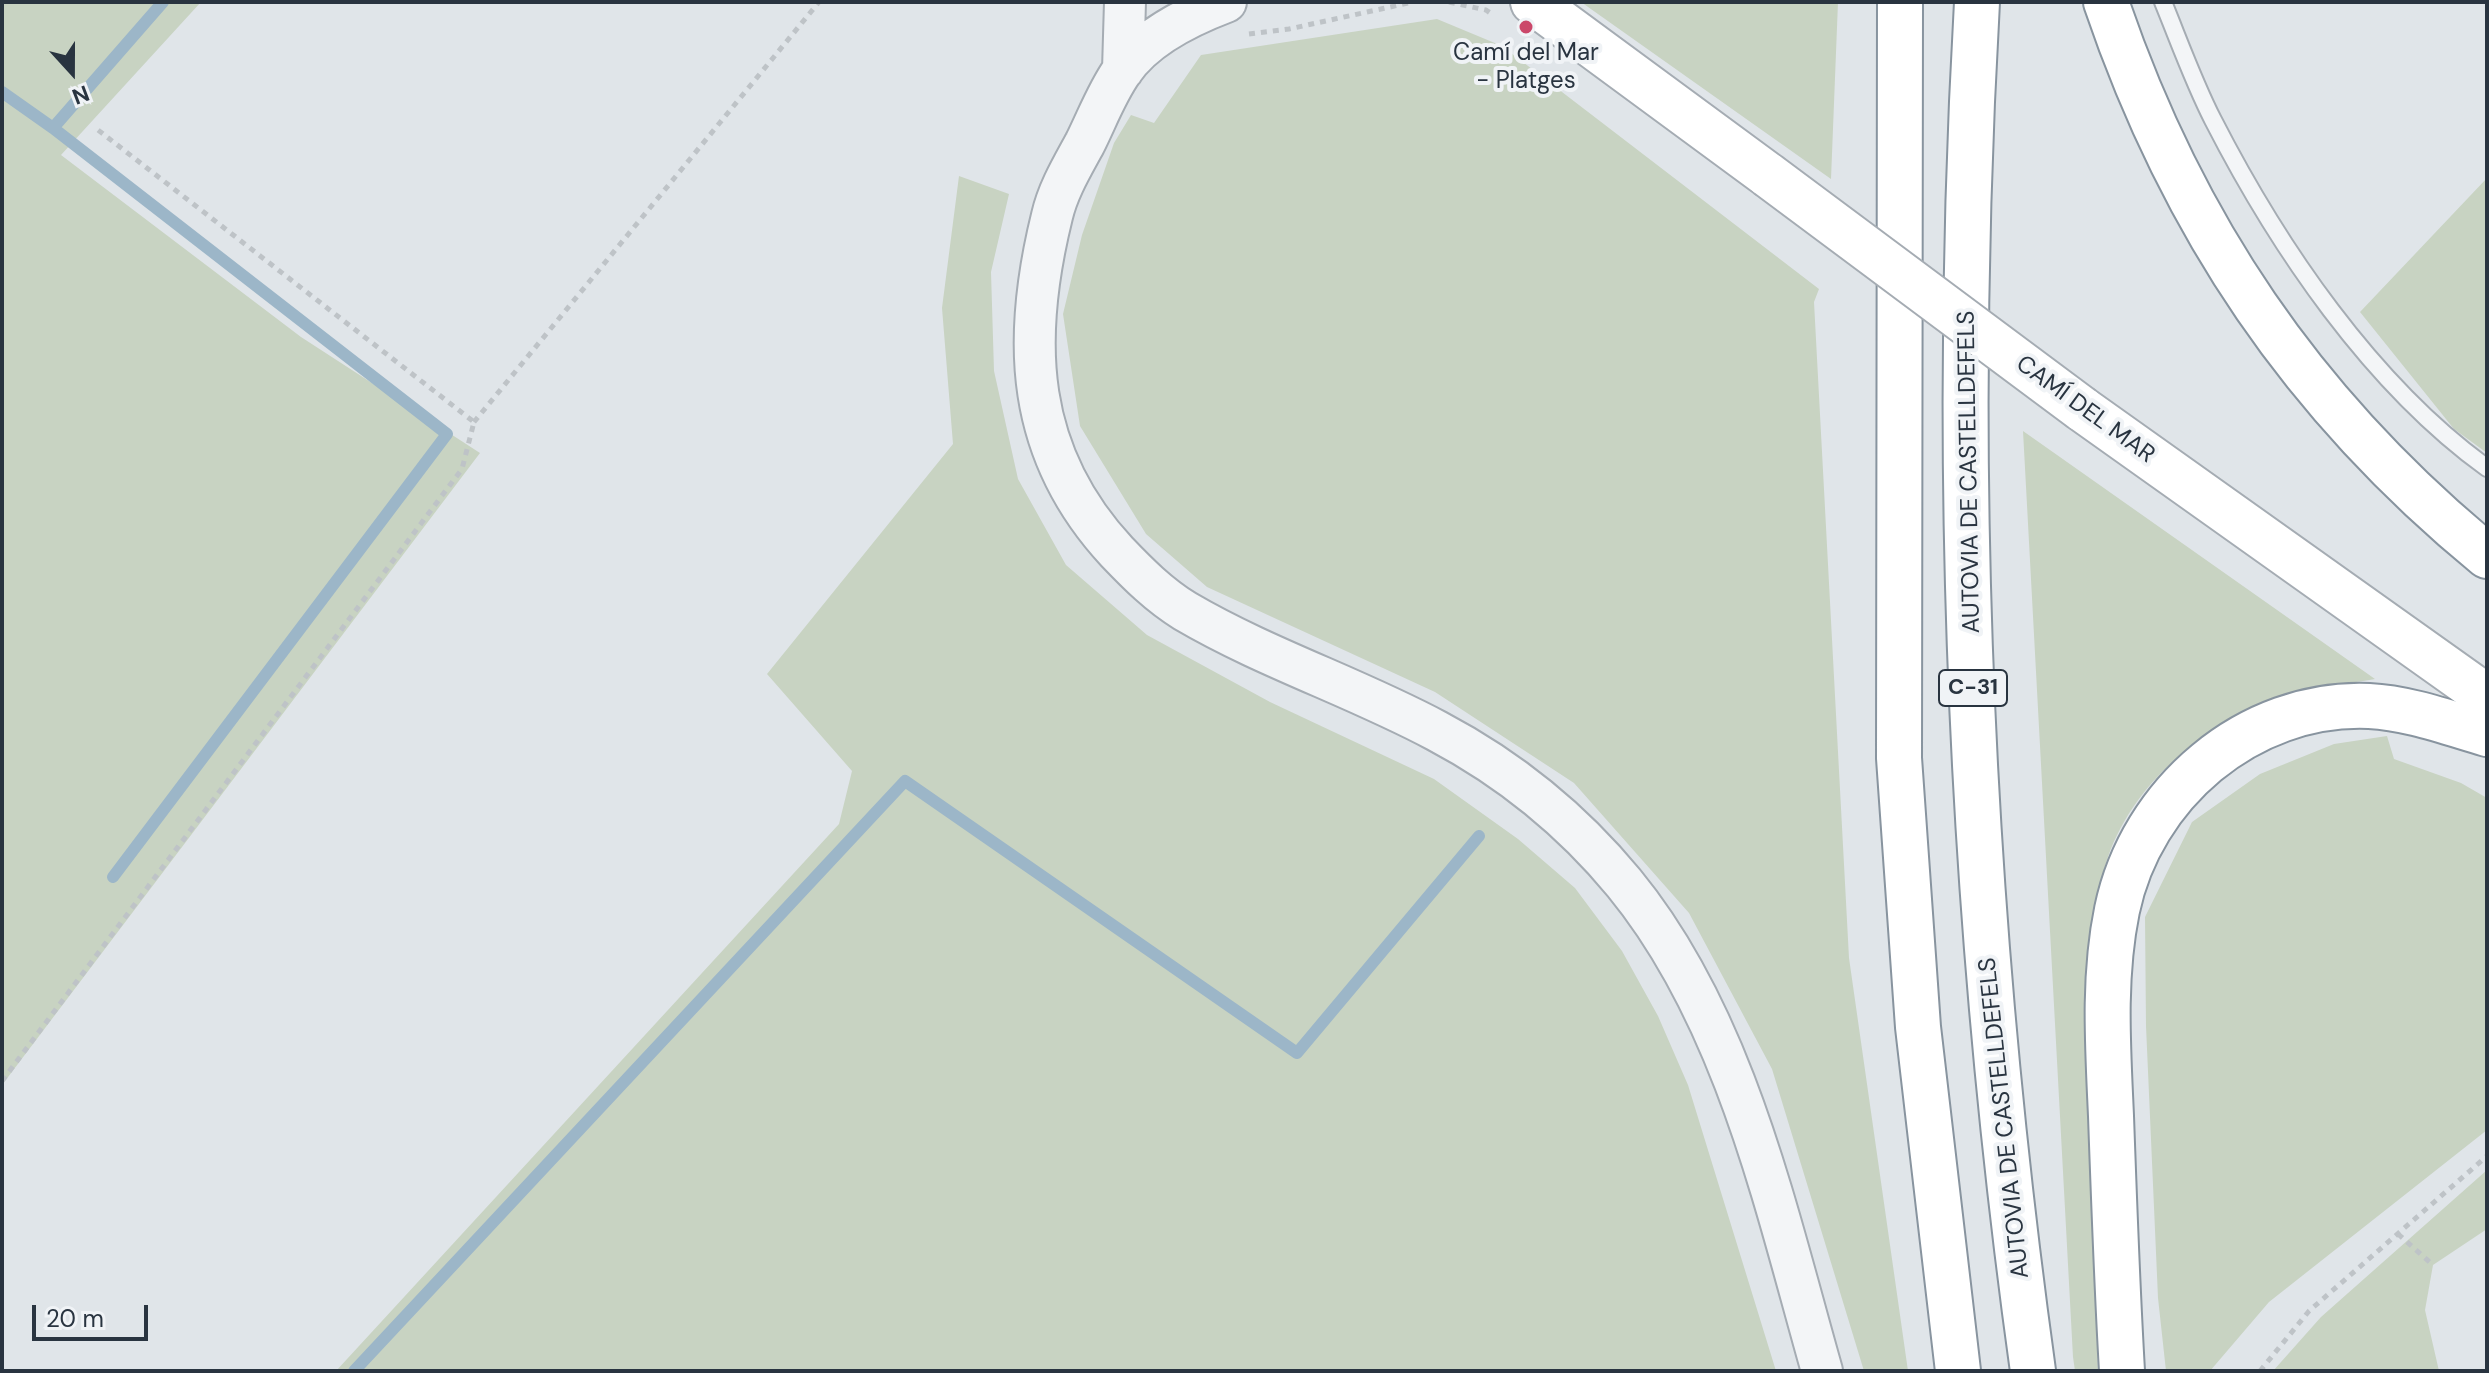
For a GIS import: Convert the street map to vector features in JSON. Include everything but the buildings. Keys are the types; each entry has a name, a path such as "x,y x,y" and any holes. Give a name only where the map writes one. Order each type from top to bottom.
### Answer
{"main road":[{"name":"CAMÍ DEL MAR","path":"1533,2 2082,409 2487,697"},
{"name":"AUTOVIA DE CASTELLDEFELS","path":"1977,2 1972,95 1966,418 1974,747 1993,1016 2033,1371"},
{"path":"2106,2 2129,69 2165,153 2206,232 2270,328 2360,436 2440,517 2487,556"},
{"path":"1899,3 1899,758 1918,1027 1958,1371"},
{"path":"2122,1371 2107,1009 2117,910 2133,859 2151,824 2198,768 2256,730 2300,713 2370,706 2416,713 2487,734"}],"street":[{"path":"1123,70 1125,2"},
{"path":"1234,18 1189,17 1162,35 1123,70 1056,198 1038,270 1032,332 1040,411 1052,453 1093,526 1150,586 1181,609 1393,709 1472,751 1520,782 1560,816 1624,883 1658,927 1714,1031 1738,1094 1822,1371"}],"lane":[{"path":"2163,2 2212,119 2255,194 2343,329 2441,434 2487,468"}],"path":[{"path":"2,1081 462,469 474,422 819,2"},
{"path":"1234,18 1289,29 1413,2"},
{"path":"98,130 474,422"},
{"path":"2260,1371 2309,1311 2487,1156"},
{"path":"2398,1234 2433,1265"}],"green space":[{"path":"2,2 201,2 61,155 301,337 480,453 2,1085"},
{"path":"1581,2 1838,2 1831,179"},
{"path":"1437,19 1502,46 1819,289 1814,302 1849,958 1908,1371 1864,1371 1772,1069 1689,913 1574,783 1435,692 1207,587 1146,534 1080,426 1063,314 1082,235 1114,143 1131,115 1154,123 1201,55"},
{"path":"959,176 1009,194 991,272 994,371 1018,479 1066,565 1147,635 1270,702 1434,779 1518,839 1575,888 1622,951 1658,1016 1688,1085 1776,1371 336,1371 839,824 852,771 767,674 953,444 942,308"},
{"path":"2487,178 2487,453 2454,429 2360,312"},
{"path":"2023,431 2375,679 2292,694 2233,719 2206,736 2180,755 2138,801 2108,857 2097,901 2092,974 2092,1167 2098,1371 2075,1371 2073,1357"},
{"path":"2387,736 2394,759 2461,783 2487,798 2487,1130 2269,1302 2210,1371 2166,1371 2158,1298 2146,1026 2145,917 2192,822 2260,774 2334,744"},
{"path":"2487,1170 2487,1229 2433,1265 2425,1310 2439,1371 2273,1371 2321,1317"}],"waterway":[{"path":"53,128 163,2"},
{"path":"2,92 53,128 447,434 113,877"},
{"path":"354,1371 905,781 1297,1053 1479,836"}],"place":[{"name":"Camí del Mar - Platges","path":"1526,27"}]}
